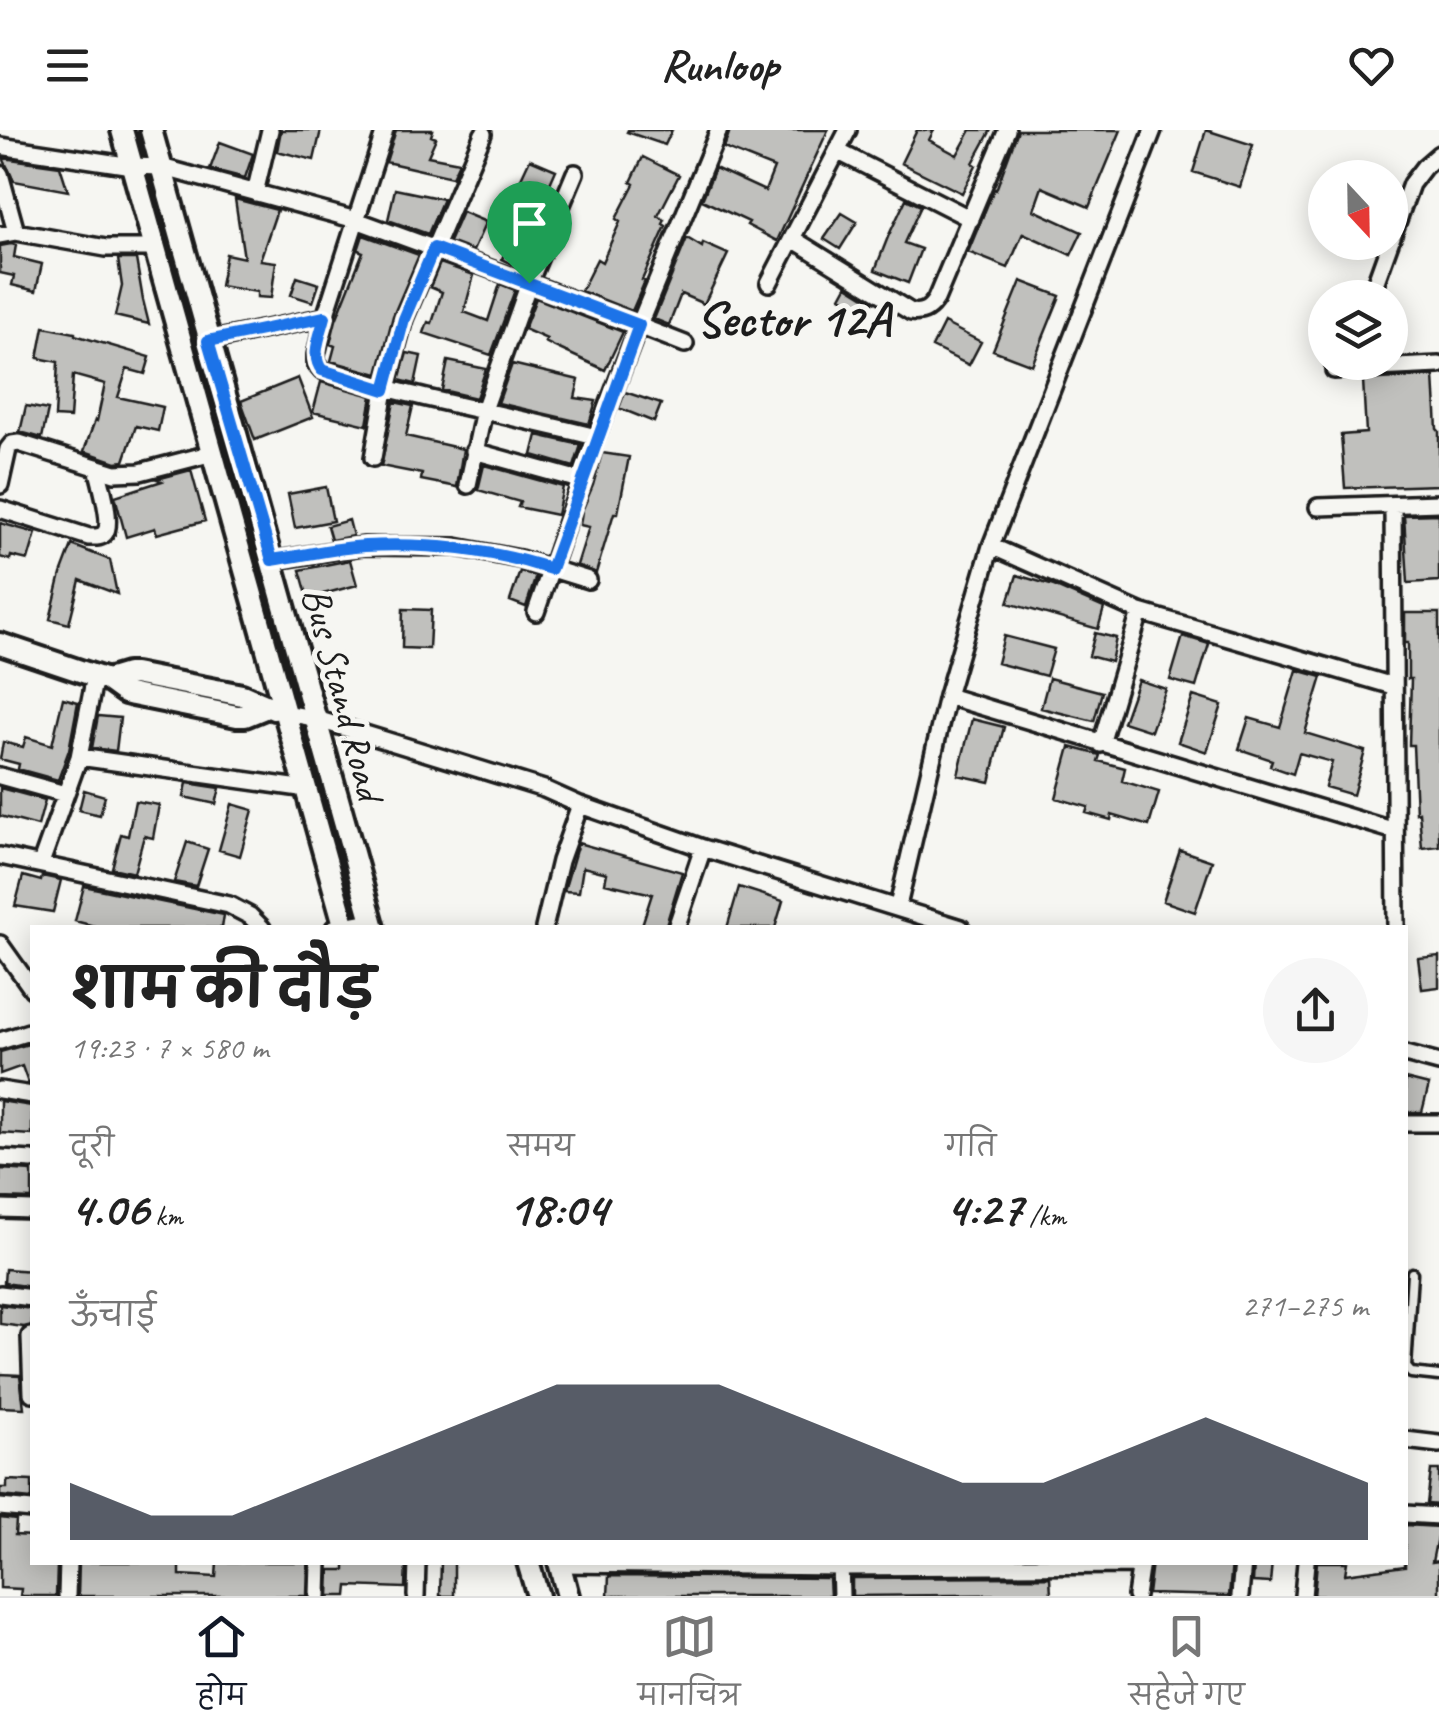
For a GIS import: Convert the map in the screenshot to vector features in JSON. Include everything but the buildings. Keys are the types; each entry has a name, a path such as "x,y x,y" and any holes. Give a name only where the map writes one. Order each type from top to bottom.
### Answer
{"street":[{"name":"Bus Stand Road","path":"122,130 213,454 277,710 307,789 341,925"},
{"name":"Bus Stand Road","path":"150,130 372,924"},
{"path":"254,193 270,130"},
{"path":"385,130 325,317 316,364 322,370 385,390 596,438"},
{"path":"536,612 596,438 719,130"},
{"path":"769,283 848,130"},
{"path":"794,239 911,312 932,306 1007,130"},
{"path":"898,906 947,696 990,546 1153,130"},
{"path":"374,458 385,390 404,319 483,134"},
{"path":"0,146 161,167 356,220 685,344"},
{"path":"838,151 972,219"},
{"path":"1376,280 1411,184 1439,154"},
{"path":"468,485 484,410 529,283 575,173"},
{"path":"0,174 8,234 106,248 155,248"},
{"path":"208,341 325,317"},
{"path":"1408,365 1439,365"},
{"path":"0,485 12,444 116,473 140,472 213,454"},
{"path":"474,451 583,481"},
{"path":"0,509 89,537 100,536 108,521 97,468"},
{"path":"1318,506 1439,504"},
{"path":"1394,506 1396,925"},
{"path":"272,560 363,546 456,547 520,559 588,580"},
{"path":"990,546 1140,612 1393,686"},
{"path":"1101,744 1140,612"},
{"path":"0,644 101,678 133,695 238,716 277,710 314,718 544,789 703,848 949,925"},
{"path":"40,863 79,758 101,678"},
{"path":"947,696 1395,831"},
{"path":"79,758 307,789"},
{"path":"0,776 65,794"},
{"path":"545,925 560,862 580,805"},
{"path":"677,925 703,848"},
{"path":"0,856 229,905 259,925"},
{"path":"0,944 30,986"},
{"path":"0,1041 30,1032"},
{"path":"1408,1055 1439,1063"},
{"path":"0,1090 30,1095"},
{"path":"1408,1123 1439,1124"},
{"path":"0,1158 30,1160"},
{"path":"0,1208 30,1210"},
{"path":"0,1294 30,1298"},
{"path":"1408,1440 1439,1444"},
{"path":"0,1508 30,1510"},
{"path":"1408,1514 1439,1516"},
{"path":"67,1596 68,1565"},
{"path":"318,1596 319,1565"},
{"path":"416,1596 417,1565"},
{"path":"529,1565 538,1596"},
{"path":"560,1565 568,1596"},
{"path":"840,1565 841,1596"},
{"path":"1136,1596 1141,1565"},
{"path":"1240,1596 1243,1565"},
{"path":"1304,1596 1306,1565"}],"lane":[{"path":"1408,1335 1412,1273"},
{"path":"1408,1369 1411,1373 1439,1376"}],"district":[{"name":"Sector 12A","path":"793,318"}],"route":[{"path":"434,248 529,283 639,325 551,569 456,547 363,546 272,560 208,341 325,317 316,364 322,370 385,390 404,319 434,248"}]}
